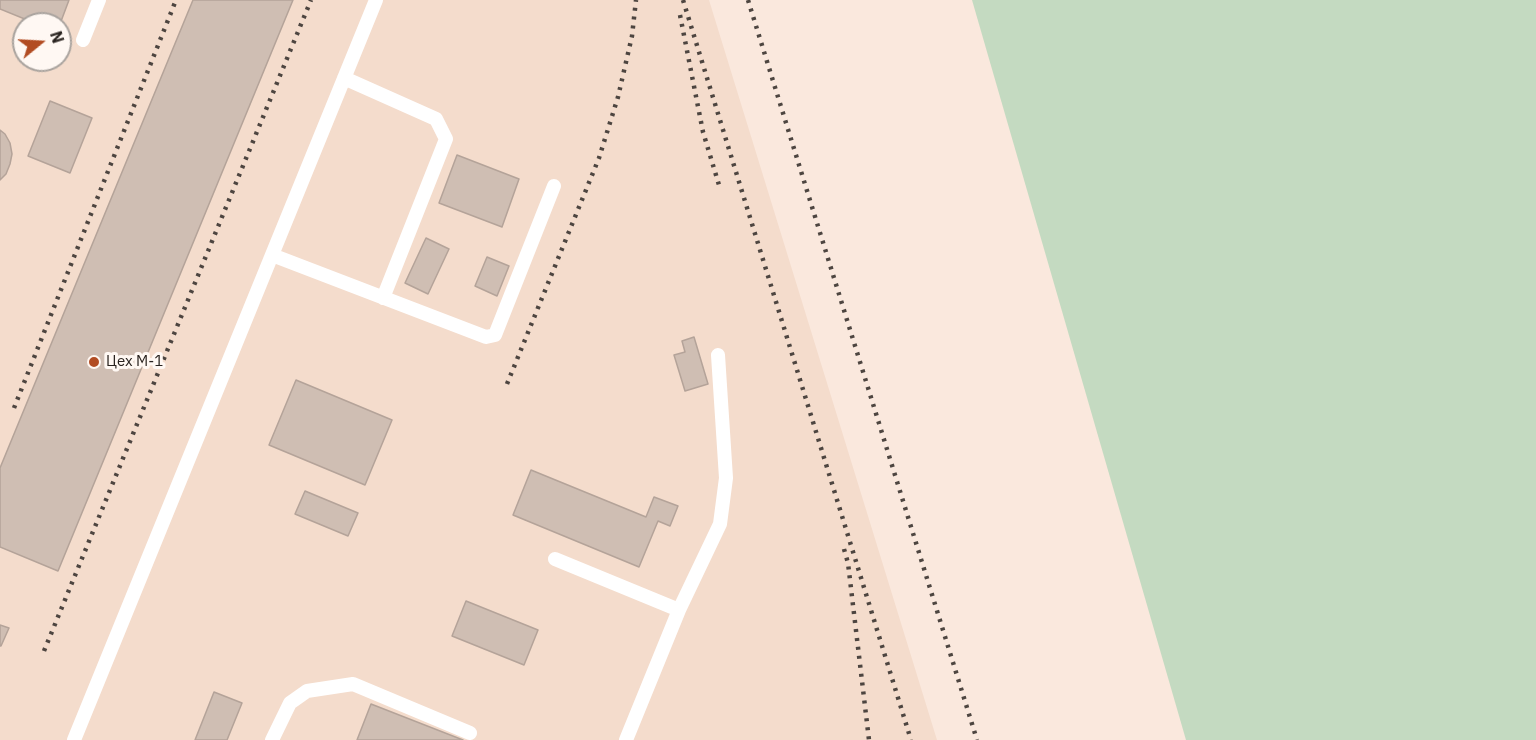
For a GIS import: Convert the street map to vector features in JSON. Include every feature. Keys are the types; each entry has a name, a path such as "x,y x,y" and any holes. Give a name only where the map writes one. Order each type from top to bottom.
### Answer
{"lane":[{"path":"83,40 99,0"},
{"path":"74,740 376,0"},
{"path":"344,78 436,119 446,139 383,298"},
{"path":"272,255 486,337 495,335 554,186"},
{"path":"626,740 679,610 720,524 726,478 718,355"},
{"path":"555,559 679,610"},
{"path":"272,740 290,703 307,691 352,684 470,733"}],"shaded area":[{"path":"0,0 709,0 937,740 0,740"}],"green space":[{"path":"972,0 1536,0 1536,740 1186,740"}],"building":[{"path":"0,0 69,0 64,12 12,12 12,14 0,9"},
{"name":"Цех М-1","path":"193,0 293,0 58,571 0,547 0,468"},
{"path":"50,101 92,118 70,173 28,156"},
{"path":"0,130 10,143 12,154 6,174 0,180"},
{"path":"457,155 519,179 502,227 439,203"},
{"path":"426,238 449,249 428,294 405,283"},
{"path":"487,257 509,266 497,296 475,286"},
{"path":"694,337 708,384 685,391 674,355 685,352 682,341"},
{"path":"296,380 392,420 365,485 269,445"},
{"path":"531,470 646,517 654,497 678,506 670,526 658,521 639,567 513,515"},
{"path":"305,491 358,513 348,536 295,514"},
{"path":"466,601 538,630 524,665 452,636"},
{"path":"0,625 9,628 1,646 0,646"},
{"path":"214,692 242,703 227,740 195,740"},
{"path":"371,704 463,740 357,740"}],"railway":[{"path":"14,408 176,0"},
{"path":"44,651 311,0"},
{"path":"507,384 599,158 618,97 632,36 636,0"},
{"path":"683,0 911,740"},
{"path":"748,0 977,740"},
{"path":"680,15 703,132 719,185"},
{"path":"844,549 848,563 869,740"}],"place":[{"name":"Цех М-1","path":"94,362"}]}
